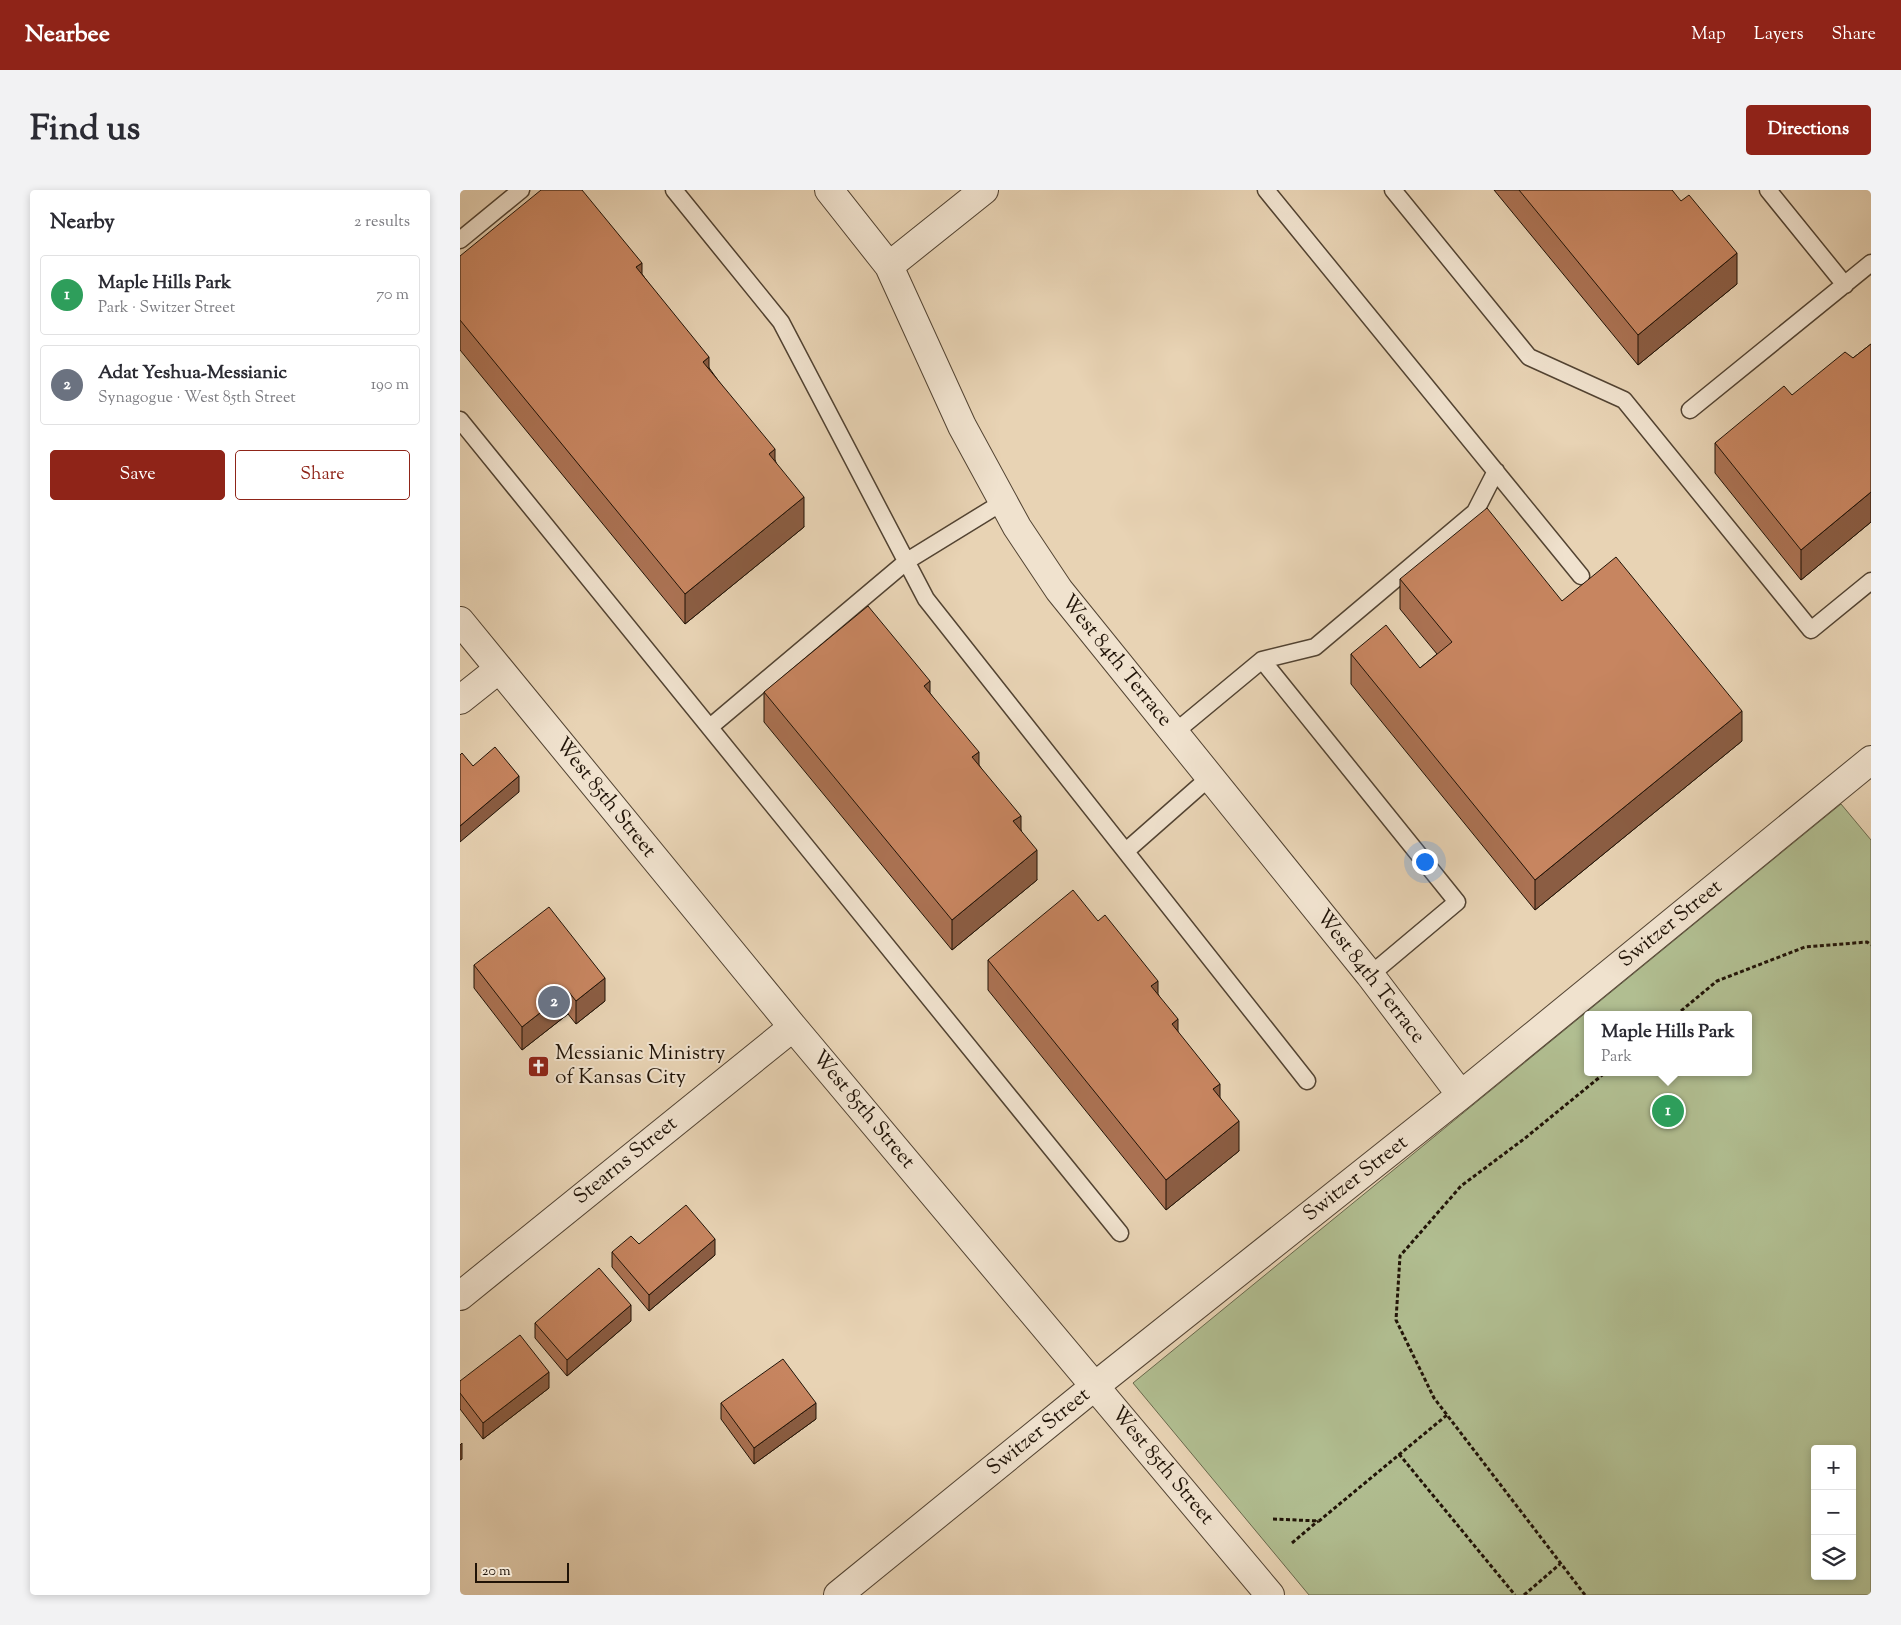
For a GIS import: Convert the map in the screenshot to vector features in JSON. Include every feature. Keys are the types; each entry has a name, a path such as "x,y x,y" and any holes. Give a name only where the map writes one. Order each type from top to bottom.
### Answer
{"street":[{"name":"West 84th Terrace","path":"829,190 888,266 962,426 1017,527 1059,590 1370,975 1461,1095"},
{"path":"888,266 984,190"},
{"name":"West 85th Street","path":"460,621 793,1026 1270,1595"},
{"path":"460,700 499,669"},
{"name":"Switzer Street","path":"838,1595 1095,1386 1461,1095 1871,760"},
{"name":"Stearns Street","path":"460,1296 793,1026"}],"lane":[{"path":"460,240 521,190"},
{"path":"674,190 781,322 926,599 1307,1081"},
{"path":"1266,190 1581,576"},
{"path":"1393,190 1529,357 1624,400 1811,630 1871,581"},
{"path":"1768,190 1845,284"},
{"path":"1690,410 1871,263"},
{"path":"460,420 1120,1233"},
{"path":"1174,733 1262,660 1315,647 1474,512 1496,471"},
{"path":"710,727 907,561 1003,502"},
{"path":"1262,660 1457,902 1370,975"},
{"path":"1126,852 1210,777"}],"path":[{"path":"1681,1011 1717,981 1806,947 1867,942 1871,944"},
{"path":"1585,1595 1434,1398 1396,1320 1400,1256 1461,1186 1524,1139 1601,1076"},
{"path":"1292,1543 1447,1415"},
{"path":"1399,1454 1515,1595"},
{"path":"1273,1519 1319,1520"},
{"path":"1524,1595 1560,1564"}],"green space":[{"path":"1841,804 1871,840 1871,1595 1309,1595 1133,1383 1584,1014 1584,1076 1752,1076 1752,1011 1588,1011"}],"building":[{"path":"541,190 582,190 642,263 636,267 709,357 703,362 775,449 769,454 804,497 685,594 460,320 460,256"},
{"path":"1519,190 1672,190 1681,201 1689,195 1737,253 1638,335"},
{"path":"1871,344 1871,492 1801,550 1715,443 1784,386 1792,395 1845,352 1853,358"},
{"path":"1487,508 1562,601 1616,557 1742,711 1535,880 1351,654 1386,625 1420,668 1452,642 1400,579"},
{"path":"868,606 930,681 924,686 979,752 972,757 1021,816 1013,821 1037,850 952,920 764,692"},
{"path":"495,747 519,776 460,826 460,755 462,753 473,766"},
{"path":"1073,890 1098,921 1105,915 1158,981 1151,986 1178,1019 1172,1024 1220,1084 1213,1089 1239,1121 1166,1180 988,960"},
{"path":"549,907 605,978 576,1001 568,991 522,1027 474,965"},
{"path":"686,1205 715,1239 649,1295 612,1252 631,1236 639,1244"},
{"path":"599,1268 631,1305 567,1360 535,1323"},
{"path":"520,1335 549,1372 483,1423 460,1393 460,1381"},
{"path":"783,1359 816,1403 754,1448 721,1403"}],"place":[{"name":"Adat Yeshua-Messianic","path":"554,1002"},
{"name":"Messianic Ministry of Kansas City","path":"539,1066"},
{"name":"Maple Hills Park","path":"1668,1111"}]}
